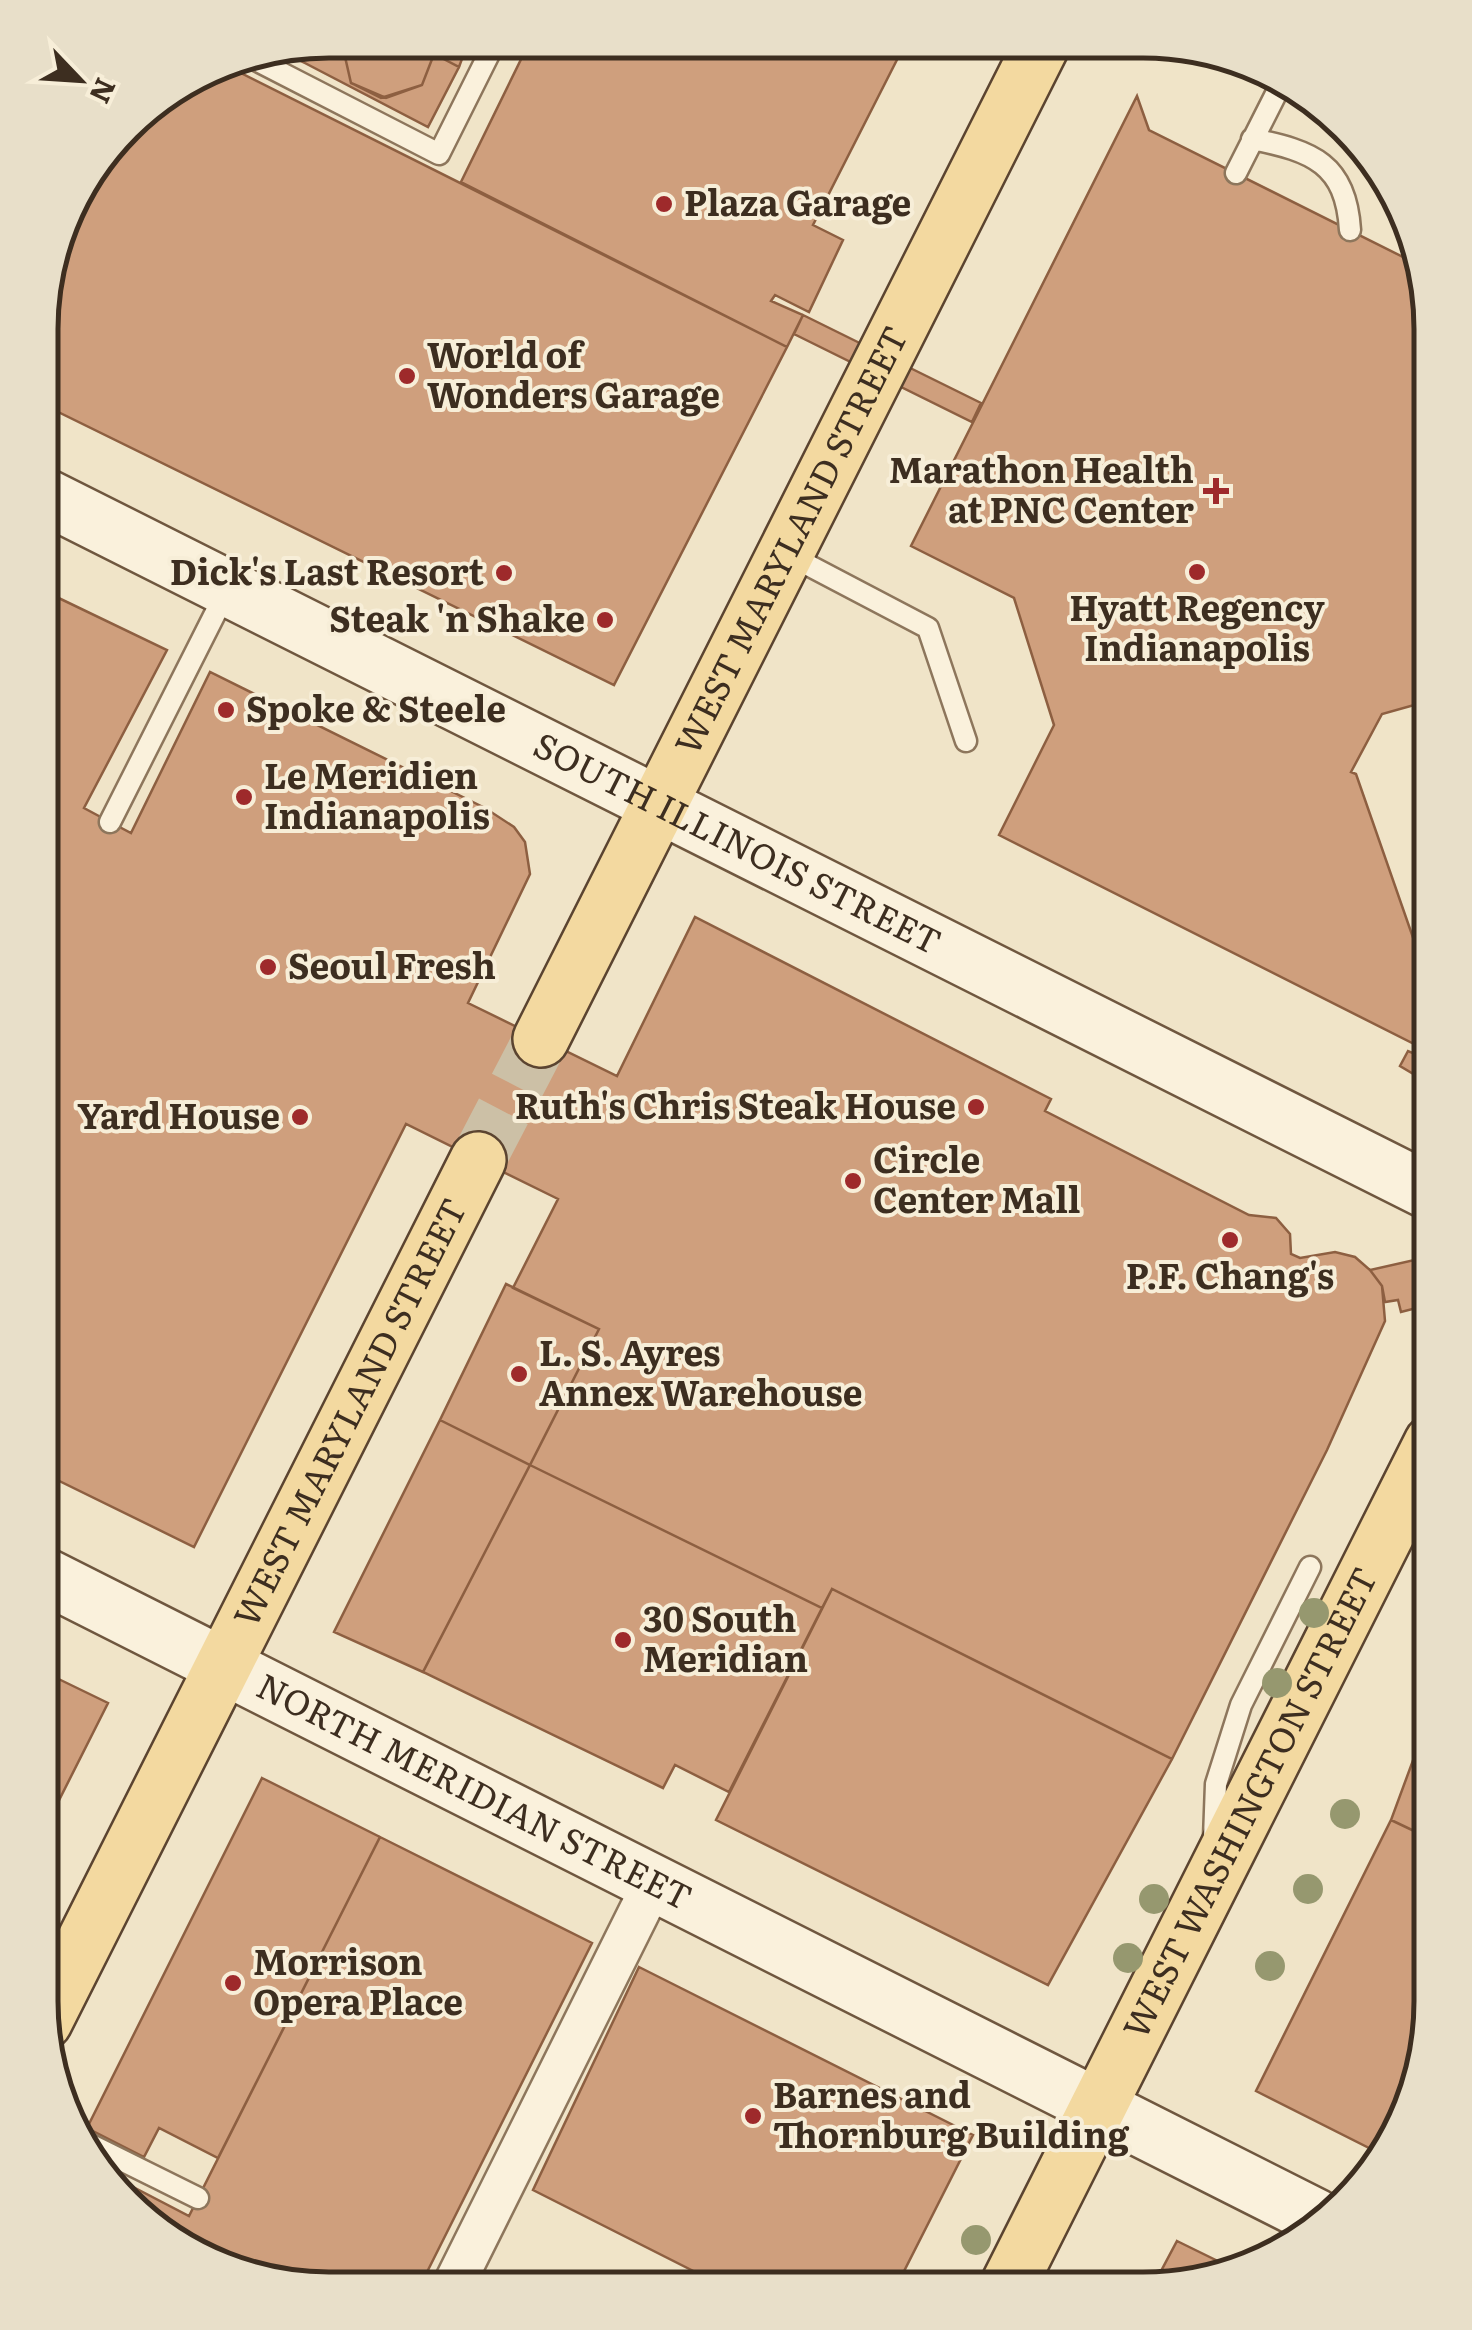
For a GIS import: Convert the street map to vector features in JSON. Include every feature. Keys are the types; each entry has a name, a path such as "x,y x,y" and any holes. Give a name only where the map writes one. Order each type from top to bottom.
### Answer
{"main road":[{"name":"WEST MARYLAND STREET","path":"541,1039 1035,58"},
{"name":"SOUTH ILLINOIS STREET","path":"58,503 1414,1185"},
{"name":"WEST MARYLAND STREET","path":"58,1994 478,1160"},
{"name":"WEST WASHINGTON STREET","path":"1015,2272 1414,1479"},
{"name":"NORTH MERIDIAN STREET","path":"58,1583 1097,2108"},
{"path":"1097,2108 1310,2214"}],"street":[{"path":"460,2272 652,1884"}],"lane":[{"path":"266,65 438,154 487,58"},
{"path":"1236,174 1276,93"},
{"path":"1252,139 1315,157 1337,177 1348,200 1350,230"},
{"path":"785,553 928,628 966,741"},
{"path":"110,822 228,588"},
{"path":"1212,1880 1216,1784 1242,1706 1310,1567"},
{"path":"104,2151 198,2198"}],"building":[{"path":"345,58 432,58 422,85 386,98 351,83"},
{"path":"345,58 351,83 381,98 422,85 432,58 459,67 428,127 303,62"},
{"path":"442,58 462,58 459,67"},
{"name":"Plaza Garage","path":"522,58 898,58 813,225 843,240 809,312 775,295 771,301 803,315 787,347 461,182"},
{"name":"World of Wonders Garage","path":"240,73 787,347 614,685 58,412 60,293 72,242 94,193 125,150 150,125 193,94"},
{"name":"Hyatt Regency Indianapolis","path":"1137,96 1149,130 1404,258 1414,329 1414,705 1382,714 1351,772 1356,774 1414,940 1414,1044 999,835 1054,725 1014,598 911,546"},
{"path":"803,315 981,403 972,422 794,334"},
{"name":"Circle Center Mall","path":"58,598 167,650 84,808 131,833 210,672 485,808 514,827 525,842 530,874 468,1003 617,1076 695,917 1051,1099 1045,1111 1249,1215 1276,1218 1290,1234 1291,1254 1300,1258 1335,1252 1355,1257 1382,1286 1385,1321 1327,1450 1172,1759 832,1589 822,1608 530,1465 599,1329 513,1288 558,1199 406,1124 194,1547 58,1480"},
{"path":"1408,1051 1414,1054 1414,1074 1400,1066"},
{"path":"1414,1260 1414,1309 1401,1312 1398,1300 1385,1302 1382,1286 1370,1270"},
{"name":"L. S. Ayres Annex Warehouse","path":"506,1284 599,1329 530,1465 440,1420"},
{"path":"440,1420 530,1465 423,1672 334,1632"},
{"name":"30 South Meridian","path":"530,1465 822,1608 729,1792 675,1765 663,1788 423,1672"},
{"path":"832,1589 1172,1759 1048,1985 716,1820"},
{"path":"58,1679 108,1703 58,1802"},
{"path":"1414,1758 1414,1831 1391,1820"},
{"name":"Morrison Opera Place","path":"262,1778 380,1837 218,2158 159,2128 144,2157 88,2126"},
{"path":"1391,1820 1414,1831 1414,2019 1400,2088 1371,2149 1256,2091"},
{"path":"380,1837 592,1943 427,2272 329,2272 259,2263 193,2236 131,2186 189,2216"},
{"name":"Barnes and Thornburg Building","path":"639,1967 973,2135 904,2272 695,2272 533,2190"},
{"path":"1177,2241 1218,2261 1179,2270 1161,2271"}],"tunnel":[{"path":"478,1160 541,1039"}],"place":[{"name":"Plaza Garage","path":"664,204"},
{"name":"World of Wonders Garage","path":"407,376"},
{"name":"Marathon Health at PNC Center","path":"1216,491"},
{"name":"Hyatt Regency Indianapolis","path":"1197,572"},
{"name":"Dick's Last Resort","path":"504,573"},
{"name":"Steak 'n Shake","path":"605,620"},
{"name":"Spoke & Steele","path":"226,710"},
{"name":"Le Meridien Indianapolis","path":"244,797"},
{"name":"Seoul Fresh","path":"268,967"},
{"name":"Ruth's Chris Steak House","path":"976,1107"},
{"name":"Yard House","path":"300,1117"},
{"name":"Circle Center Mall","path":"853,1181"},
{"name":"P.F. Chang's","path":"1230,1240"},
{"name":"L. S. Ayres Annex Warehouse","path":"519,1374"},
{"name":"30 South Meridian","path":"623,1640"},
{"name":"Morrison Opera Place","path":"233,1983"},
{"name":"Barnes and Thornburg Building","path":"753,2116"}]}
